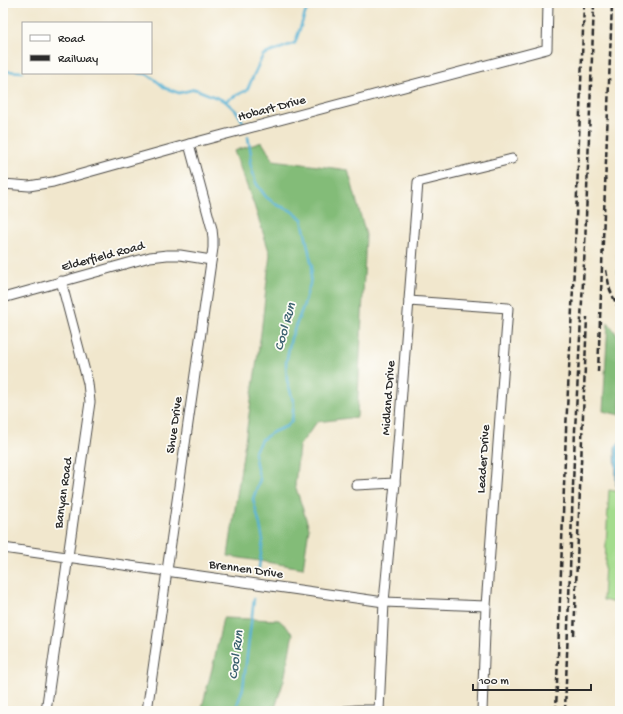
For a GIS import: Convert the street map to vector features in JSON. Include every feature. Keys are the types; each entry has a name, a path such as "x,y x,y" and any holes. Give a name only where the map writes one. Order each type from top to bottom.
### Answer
{"street":[{"name":"Hobart Drive","path":"3,184 29,186 53,182 189,144 547,49 548,3"},
{"name":"Shue Drive","path":"147,711 212,260 212,229 189,144"},
{"name":"Midland Drive","path":"379,711 384,602 395,483 418,182 512,159"},
{"name":"Elderfield Road","path":"3,298 150,257 180,255 212,260"},
{"name":"Banyan Road","path":"46,711 90,398 88,383 61,282"},
{"name":"Leader Drive","path":"409,301 508,308 486,606 482,711"},
{"path":"356,485 395,483"},
{"name":"Brennen Drive","path":"3,548 384,602 486,606"},
{"path":"345,711 379,711"}],"green space":[{"path":"262,142 273,160 348,170 366,235 357,417 317,422 299,446 295,485 309,528 303,568 228,556 261,333 270,254 234,151"},
{"path":"620,198 620,282 618,279 616,214"},
{"path":"608,322 620,339 620,415 603,411"},
{"path":"609,490 620,492 620,604 603,600"},
{"path":"223,618 279,620 293,633 284,680 274,711 201,711"}],"water":[{"path":"620,441 620,487 616,486 615,447"}],"waterway":[{"path":"225,101 247,90 263,55 295,43 306,11 321,3"},
{"name":"Cool Run","path":"3,71 22,72"},
{"name":"Cool Run","path":"147,74 165,88 179,93 195,89 225,101 237,112 243,122"},
{"name":"Cool Run","path":"248,137 251,154 250,163 256,183 266,197 277,205 290,210 302,219 312,266 310,284 291,338 286,363 287,380 294,404 292,420 287,426 273,432 261,440 254,453 260,479 253,499 263,540 258,574"},
{"name":"Cool Run","path":"235,711 243,688 254,599"}],"railway":[{"path":"556,711 584,3"},
{"path":"565,711 575,430 585,245 594,3"},
{"path":"598,372 612,3"},
{"path":"606,270 610,290 620,312"},
{"path":"574,635 587,317"}]}
